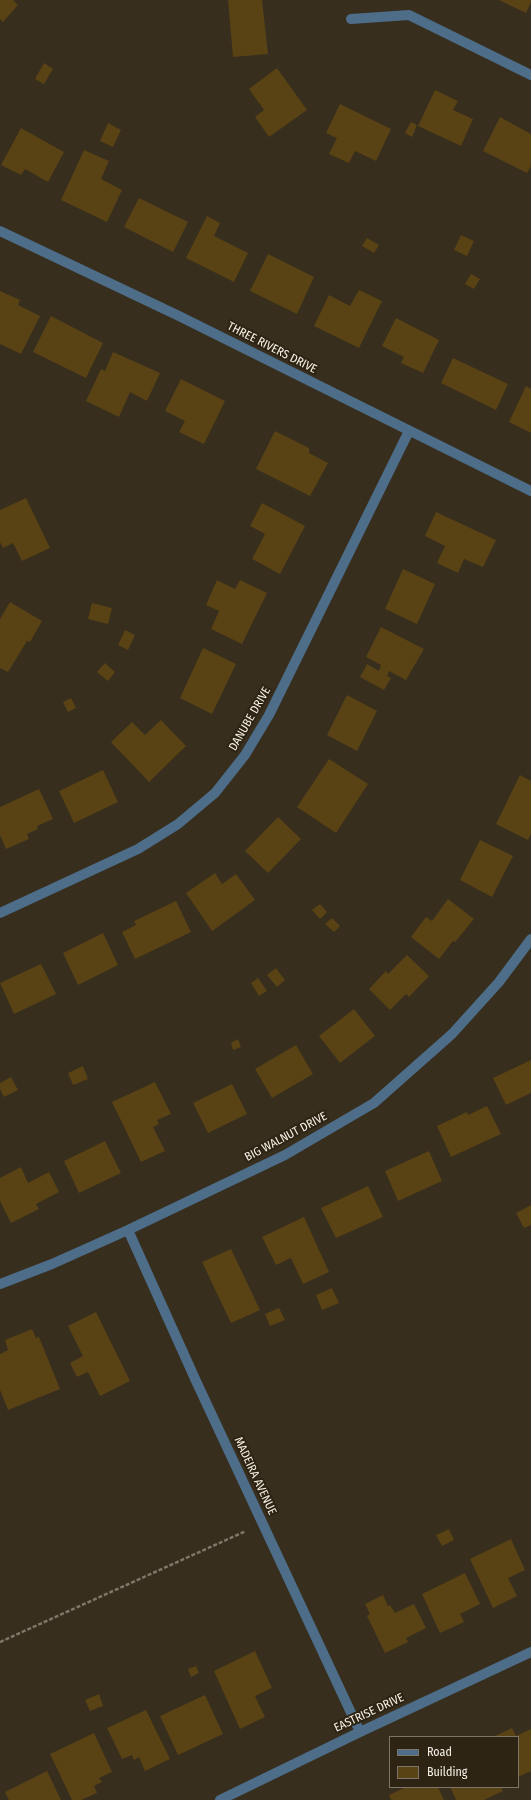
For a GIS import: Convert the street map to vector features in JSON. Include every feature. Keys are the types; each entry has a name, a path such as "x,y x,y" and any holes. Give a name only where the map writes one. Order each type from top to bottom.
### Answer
{"street":[{"path":"351,19 409,15 531,75"},
{"name":"THREE RIVERS DRIVE","path":"0,231 179,316 531,490"},
{"name":"DANUBE DRIVE","path":"0,913 138,849 178,824 215,793 245,755 269,715 409,431"},
{"name":"BIG WALNUT DRIVE","path":"0,1284 52,1264 128,1230 285,1155 374,1102 452,1034 499,982 531,939"},
{"name":"MADEIRA AVENUE","path":"128,1230 360,1732"},
{"name":"EASTRISE DRIVE","path":"220,1800 360,1732 531,1652"}],"path":[{"path":"0,1642 263,1523"}],"building":[{"path":"0,0 13,0 18,5 3,22 0,19"},
{"path":"228,0 262,0 268,54 233,57"},
{"path":"499,0 531,0 531,2 526,13"},
{"path":"44,63 53,69 44,84 35,79"},
{"path":"277,68 307,110 269,137 255,117 264,110 249,89"},
{"path":"435,90 458,101 453,110 473,119 461,146 418,126"},
{"path":"340,104 391,129 376,161 355,151 349,163 329,154 337,138 326,133"},
{"path":"500,117 531,134 531,166 527,173 483,151"},
{"path":"411,122 417,125 412,137 405,133"},
{"path":"108,123 121,130 113,147 100,141"},
{"path":"21,128 64,152 48,182 25,169 21,175 1,165"},
{"path":"84,150 109,161 101,179 122,190 107,222 61,200"},
{"path":"139,198 188,222 173,252 124,227"},
{"path":"207,216 220,223 214,236 248,253 234,282 186,258"},
{"path":"461,235 474,241 467,256 454,250"},
{"path":"367,238 379,245 374,253 362,246"},
{"path":"268,254 314,277 297,314 250,291"},
{"path":"471,274 480,279 474,289 465,284"},
{"path":"359,290 382,301 359,348 314,326 329,295 350,306"},
{"path":"0,291 20,300 18,305 40,316 21,354 0,344"},
{"path":"51,316 103,343 86,378 33,352"},
{"path":"396,318 439,340 423,373 401,363 404,357 382,346"},
{"path":"113,352 160,373 147,401 130,392 119,417 86,401 101,369 105,371"},
{"path":"453,358 508,384 496,410 441,383"},
{"path":"181,379 225,401 204,444 179,432 185,421 165,411"},
{"path":"526,386 531,389 531,433 509,422"},
{"path":"275,431 309,448 309,453 328,463 310,496 256,469"},
{"path":"26,498 50,548 22,561 13,543 3,548 0,542 0,510"},
{"path":"262,503 305,526 280,574 252,559 265,534 250,526"},
{"path":"436,512 496,540 483,567 464,559 458,573 437,563 445,546 425,536"},
{"path":"403,569 435,584 417,624 385,609"},
{"path":"217,580 235,589 240,580 267,593 242,644 211,629 219,611 206,605"},
{"path":"10,602 42,621 30,642 27,641 8,672 0,668 0,619"},
{"path":"92,603 112,608 108,624 88,619"},
{"path":"381,627 424,649 406,680 389,671 387,676 391,678 384,690 360,677 367,664 379,671 381,665 366,657"},
{"path":"125,630 135,635 128,650 118,645"},
{"path":"203,648 236,664 212,714 180,698"},
{"path":"105,663 115,672 108,681 97,672"},
{"path":"347,695 377,711 357,751 327,735"},
{"path":"71,698 76,708 68,712 63,702"},
{"path":"161,720 186,746 149,782 111,742 132,722 145,735"},
{"path":"329,759 368,784 336,833 297,807"},
{"path":"103,770 118,802 74,823 59,791"},
{"path":"520,775 531,781 531,834 528,840 496,824"},
{"path":"39,789 53,819 37,826 38,829 27,834 29,839 6,849 0,835 0,807"},
{"path":"278,817 301,839 268,873 245,851"},
{"path":"480,840 513,856 492,897 460,880"},
{"path":"215,873 222,884 236,874 255,900 212,931 186,893"},
{"path":"448,899 474,919 455,942 453,941 439,959 411,937 426,917 432,921"},
{"path":"176,901 191,932 135,959 122,932 136,925 134,921"},
{"path":"320,904 327,912 320,919 312,910"},
{"path":"332,918 340,926 334,932 325,924"},
{"path":"103,933 118,965 78,985 63,953"},
{"path":"407,955 429,976 409,997 406,994 390,1010 369,989 386,971 388,974"},
{"path":"41,964 56,994 14,1014 0,983"},
{"path":"276,968 285,980 277,987 267,975"},
{"path":"258,978 267,991 259,996 251,983"},
{"path":"354,1009 375,1036 340,1063 319,1036"},
{"path":"238,1039 241,1047 233,1050 231,1043"},
{"path":"296,1045 313,1074 272,1098 255,1069"},
{"path":"531,1060 531,1093 506,1105 493,1078"},
{"path":"83,1066 88,1079 73,1085 68,1073"},
{"path":"11,1077 18,1090 4,1097 0,1089 0,1083"},
{"path":"155,1082 171,1114 157,1120 159,1124 153,1127 165,1151 141,1162 112,1102"},
{"path":"232,1084 247,1114 208,1133 193,1103"},
{"path":"487,1106 501,1134 451,1157 437,1126 467,1112 468,1115"},
{"path":"105,1141 121,1173 79,1193 64,1161"},
{"path":"429,1151 442,1181 398,1201 385,1171"},
{"path":"21,1167 28,1183 49,1172 59,1192 36,1204 39,1209 11,1223 0,1201 0,1178"},
{"path":"368,1186 383,1217 336,1238 321,1208"},
{"path":"531,1205 531,1225 524,1228 516,1213"},
{"path":"304,1217 329,1272 303,1284 291,1258 276,1265 262,1237"},
{"path":"231,1249 260,1310 231,1323 202,1262"},
{"path":"332,1288 339,1303 322,1310 316,1295"},
{"path":"279,1308 285,1320 270,1326 265,1314"},
{"path":"96,1312 130,1381 100,1396 88,1372 77,1377 70,1363 83,1356 68,1326"},
{"path":"32,1329 36,1338 39,1337 60,1389 8,1410 0,1390 0,1354 8,1350 5,1340"},
{"path":"449,1529 454,1540 442,1546 436,1535"},
{"path":"511,1539 525,1570 508,1578 517,1596 493,1608 470,1559"},
{"path":"465,1573 480,1604 460,1614 464,1622 440,1633 422,1594"},
{"path":"383,1595 388,1606 390,1605 395,1613 414,1604 426,1628 406,1638 408,1642 385,1653 367,1616 370,1614 365,1604"},
{"path":"255,1651 272,1688 255,1696 265,1717 240,1729 214,1671"},
{"path":"196,1666 199,1673 191,1677 188,1669"},
{"path":"99,1694 103,1706 90,1711 85,1700"},
{"path":"205,1695 223,1734 178,1755 160,1716"},
{"path":"146,1710 170,1759 145,1771 139,1757 134,1760 132,1755 122,1759 107,1728"},
{"path":"512,1728 516,1736 495,1736"},
{"path":"531,1729 531,1771 519,1777 519,1736 516,1736"},
{"path":"94,1733 112,1772 99,1778 102,1782 94,1786 97,1793 81,1800 72,1800 50,1754"},
{"path":"47,1771 61,1800 9,1800 5,1792"},
{"path":"404,1788 438,1788 444,1800 391,1800 389,1795"},
{"path":"450,1788 502,1788 503,1791 484,1800 456,1800"}]}
